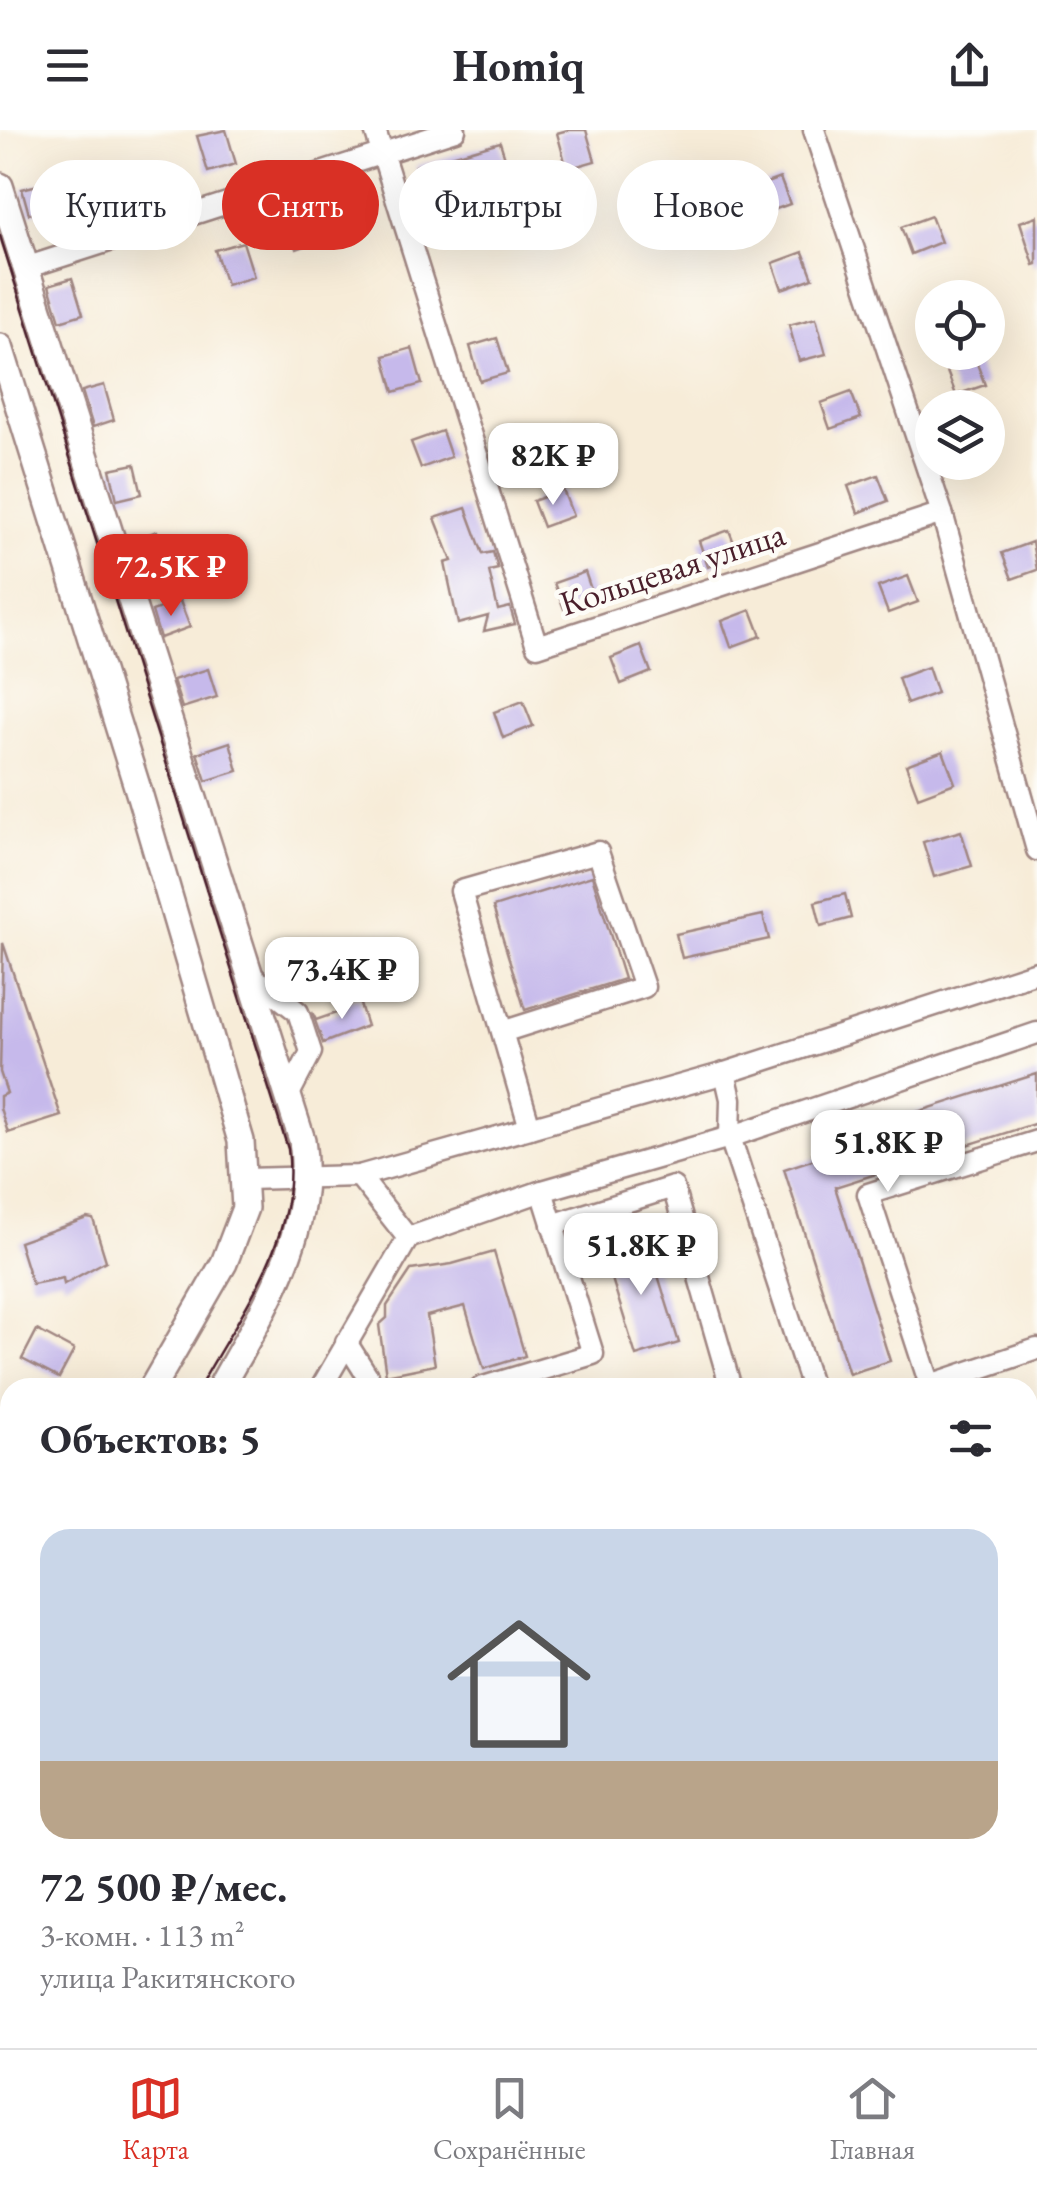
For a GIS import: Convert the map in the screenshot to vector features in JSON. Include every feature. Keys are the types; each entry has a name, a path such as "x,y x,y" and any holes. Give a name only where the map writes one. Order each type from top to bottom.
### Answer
{"main road":[{"path":"0,186 288,1096 307,1175 285,1267 225,1378"},
{"path":"0,347 234,1110 246,1179 244,1208 224,1264 158,1378"}],"street":[{"name":"Кольцевая улица","path":"375,130 537,646 942,513"},
{"path":"25,268 455,130"},
{"path":"814,130 942,513 1037,850"},
{"path":"502,1032 644,987 598,852 462,892 502,1032 530,1128"},
{"path":"247,972 298,1012 311,1052 288,1096"},
{"path":"246,1179 359,1176 725,1072 1037,972"},
{"path":"326,1378 408,1238 542,1191 730,1137 1037,1033"},
{"path":"725,1072 731,1100 730,1137 809,1378"},
{"path":"924,1378 868,1194 1037,1141"},
{"path":"359,1176 408,1238"},
{"path":"552,1225 672,1186 728,1378"},
{"path":"513,1378 593,1354 542,1191"},
{"path":"346,1342 369,1378"},
{"path":"950,1378 1037,1349"}],"building":[{"path":"226,130 235,160 222,160 222,168 208,172 197,136"},
{"path":"586,130 595,160 564,160 557,133"},
{"path":"500,142 506,160 437,160"},
{"path":"779,178 790,204 779,208"},
{"path":"30,187 30,214 29,214 22,189"},
{"path":"931,216 941,242 911,254 901,227"},
{"path":"1037,216 1037,264 1034,265 1020,222"},
{"path":"215,250 246,250 254,277 226,285"},
{"path":"803,252 813,278 782,289 773,263"},
{"path":"72,278 83,314 60,321 49,285"},
{"path":"816,318 826,354 799,361 789,325"},
{"path":"497,338 508,373 480,381 470,346"},
{"path":"412,348 422,384 394,392 384,356"},
{"path":"946,370 979,370 985,385 954,390"},
{"path":"104,385 114,420 93,427 82,391"},
{"path":"851,392 861,418 830,429 821,403"},
{"path":"442,431 451,457 421,468 411,442"},
{"path":"135,464 142,494 117,500 110,469"},
{"path":"878,475 888,501 858,513 848,486"},
{"path":"563,490 573,516 543,527 533,501"},
{"path":"466,508 483,554 493,552 498,569 489,571 498,610 510,607 515,624 484,631 488,616 458,624 445,563 452,561 435,518"},
{"path":"729,530 739,556 708,567 699,541"},
{"path":"157,531 167,557 138,568 129,541"},
{"path":"1032,542 1037,570 1012,579 1002,553"},
{"path":"585,572 594,598 564,609 554,583"},
{"path":"908,576 918,602 888,613 878,587"},
{"path":"180,601 190,627 160,638 152,611"},
{"path":"751,610 761,636 731,647 722,621"},
{"path":"641,646 651,672 621,684 611,658"},
{"path":"928,667 937,693 907,704 898,678"},
{"path":"208,669 217,697 182,708 173,680"},
{"path":"523,701 533,726 503,738 494,712"},
{"path":"230,742 238,771 206,781 197,753"},
{"path":"943,751 955,783 918,797 906,765"},
{"path":"961,831 972,866 934,877 923,842"},
{"path":"592,876 624,979 525,1010 493,907"},
{"path":"845,894 851,918 821,926 815,902"},
{"path":"763,915 769,939 682,958 676,934"},
{"path":"3,943 61,1116 8,1133 0,1108 0,1096 7,1093 0,1072"},
{"path":"358,998 367,1026 323,1043 312,1012 316,1020 345,1010 343,1003"},
{"path":"1037,1074 1037,1123 835,1187 890,1361 849,1374 784,1169 836,1152 832,1139"},
{"path":"93,1219 106,1261 64,1284 63,1278 32,1284 19,1242"},
{"path":"647,1240 679,1343 636,1356 604,1253"},
{"path":"494,1252 525,1356 484,1369 465,1306 427,1316 435,1365 386,1375 379,1325 387,1318 387,1306 411,1270"},
{"path":"37,1330 74,1350 59,1378 22,1359"}],"tram line":[{"path":"0,236 288,1149 289,1182 276,1244 205,1378"}]}
